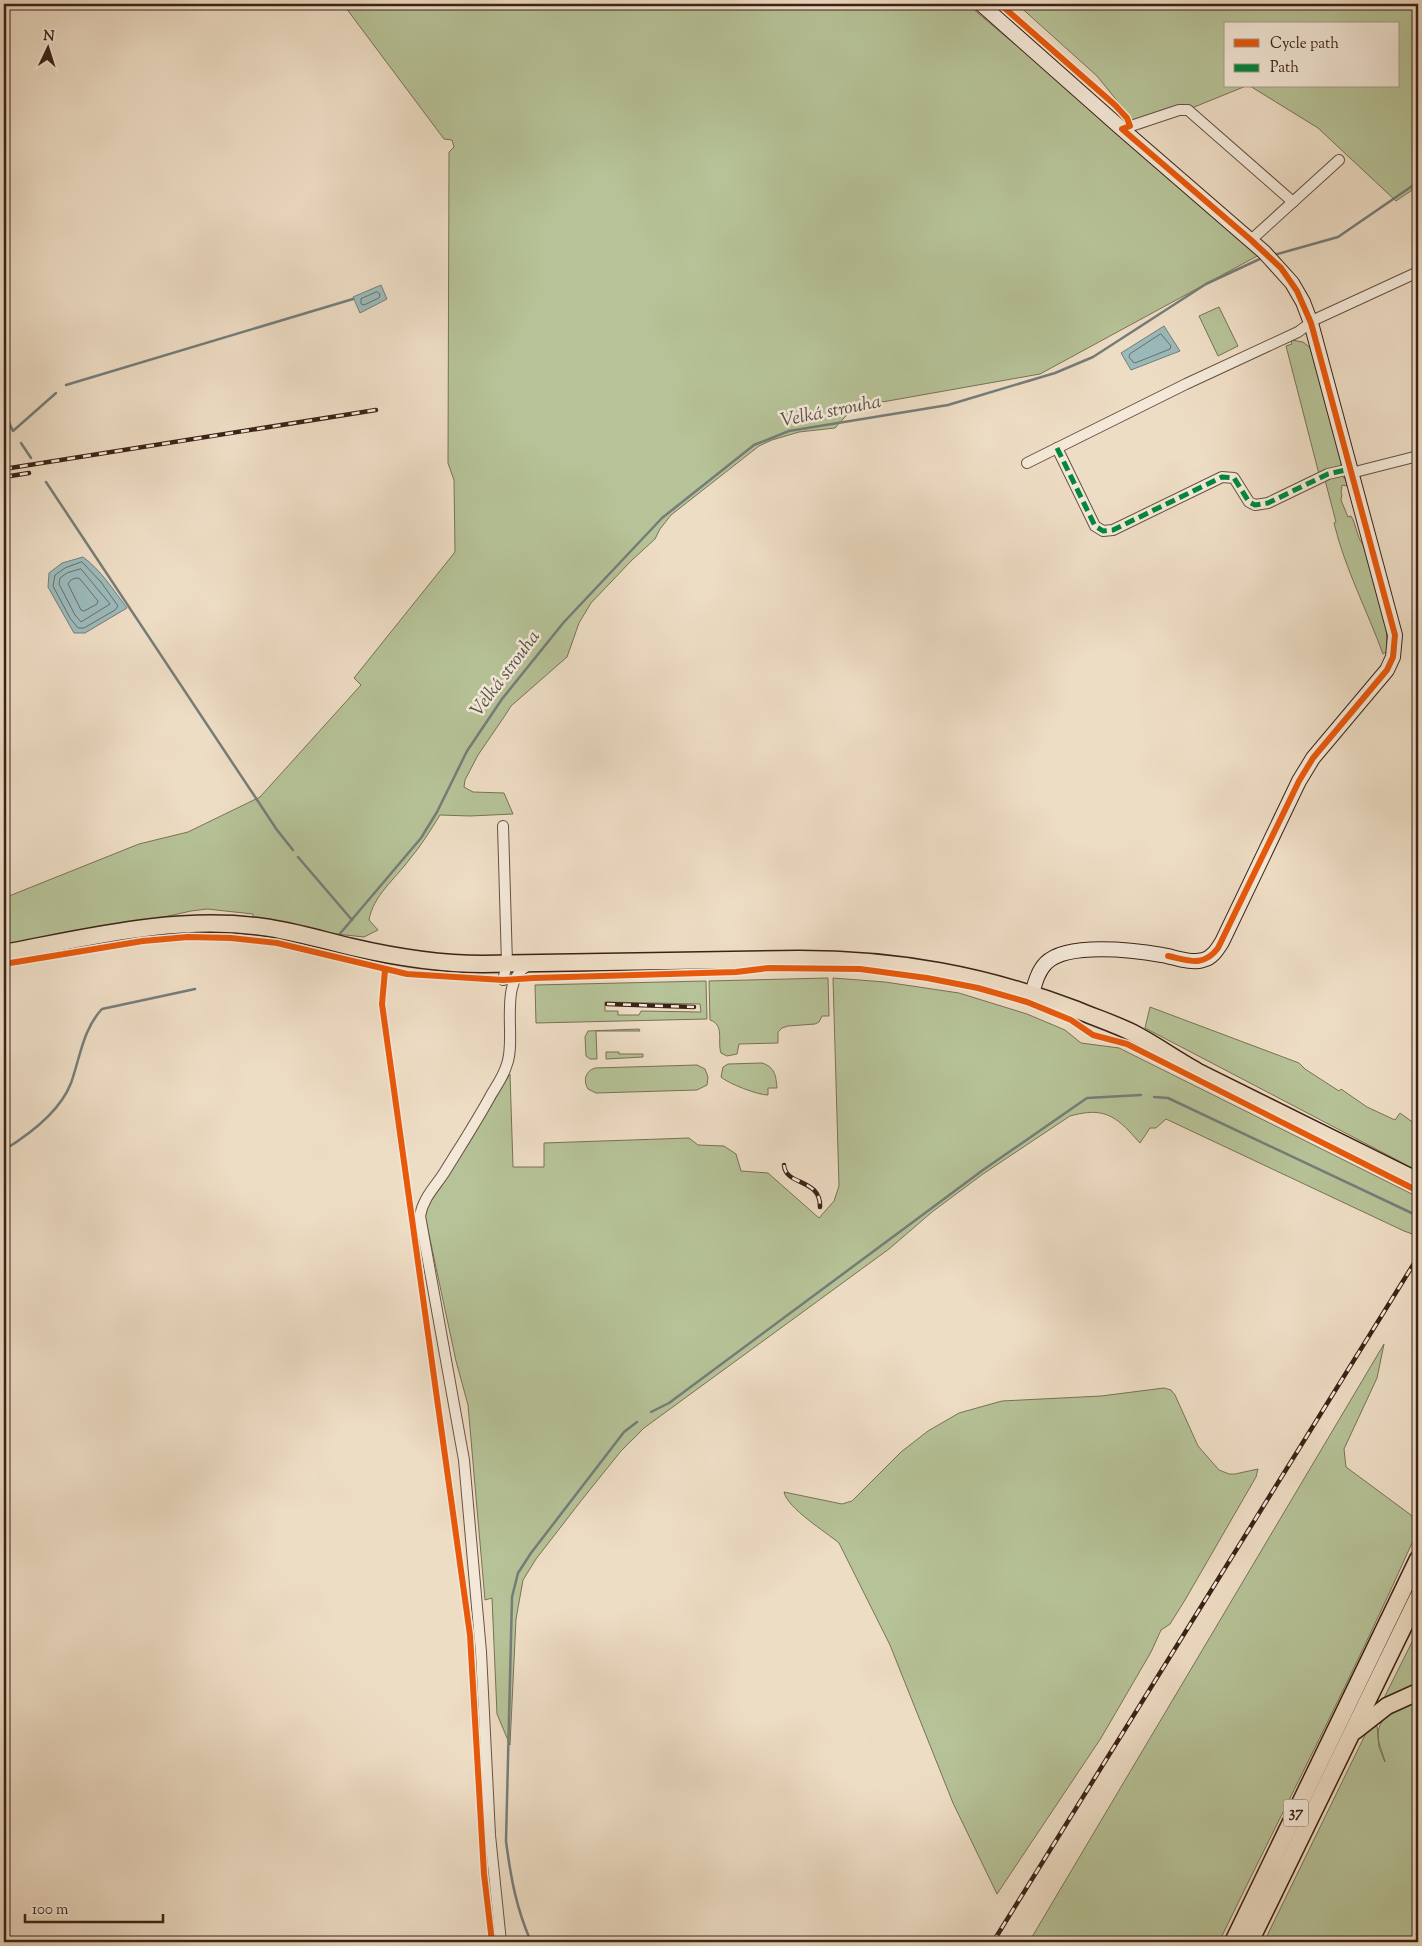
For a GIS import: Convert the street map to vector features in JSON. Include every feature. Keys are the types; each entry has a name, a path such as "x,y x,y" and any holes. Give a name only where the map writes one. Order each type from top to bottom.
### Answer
{"main road":[{"path":"4,953 106,933 177,924 227,923 263,927 418,959 483,964 799,959 852,960 966,975 1032,994 1132,1033 1195,1070 1418,1182"},
{"name":"37","path":"1233,1942 1417,1559"},
{"name":"37","path":"1250,1942 1418,1597"},
{"path":"1351,1734 1387,1706 1418,1692"}],"street":[{"path":"981,4 1251,240 1286,275 1297,291 1311,323 1393,626 1395,643 1393,656 1383,675 1308,764 1218,948 1208,958 1192,961 1134,952 1083,950 1067,952 1055,957 1045,965 1032,994"},
{"path":"1122,129 1186,109 1293,202"},
{"path":"1251,240 1339,160"},
{"path":"1027,463 1418,272"},
{"path":"1057,448 1096,526 1103,531 1113,530 1222,477 1234,478 1249,502 1262,505 1328,474 1351,471 1418,456"},
{"path":"503,826 507,964 503,980"},
{"path":"501,1942 490,1835 480,1652 464,1460 420,1216 429,1193 442,1176 481,1114 508,1063 510,1010 515,980 522,969 533,963"},
{"path":"483,964 497,971 503,980 510,1010"},
{"path":"507,964 513,972 515,980"}],"green space":[{"path":"343,4 967,4 1160,166 1259,255 1040,374 854,407 835,428 799,432 759,446 671,515 655,539 591,603 579,623 567,657 511,706 478,755 465,780 464,787 473,792 504,793 513,814 440,815 418,849 385,888 375,903 369,920 378,930 364,937 327,933 253,919 253,914 207,909 4,947 4,898 139,844 188,832 260,797 361,685 354,678 455,552 454,480 448,463 449,152 454,147 452,140 444,139"},
{"path":"1017,4 1418,4 1418,186 1396,201 1318,128 1253,88 1400,88 1400,22 1224,22 1224,88 1241,88 1140,129 1097,76"},
{"path":"1219,307 1238,346 1218,356 1199,316"},
{"path":"1291,340 1303,342 1312,349 1342,461 1340,467 1319,474 1286,346 1292,344"},
{"path":"1335,476 1342,476 1347,481 1347,486 1342,485 1341,500 1348,517 1351,516 1359,537 1366,547 1386,623 1387,651 1383,654 1350,573 1334,523 1336,522 1325,480"},
{"path":"828,978 829,1016 822,1016 819,1022 815,1024 782,1028 778,1032 778,1043 739,1044 737,1054 727,1056 721,1053 719,1029 715,1022 710,1020 709,981"},
{"path":"833,978 885,982 959,993 1027,1014 1065,1030 1081,1043 1119,1048 1418,1197 1418,1229 1415,1235 1404,1231 1166,1119 1156,1128 1150,1128 1140,1143 1122,1124 1102,1113 1095,1112 1070,1116 983,1174 932,1212 889,1249 644,1428 621,1451 536,1559 523,1580 516,1619 510,1745 497,1714 492,1598 485,1600 468,1405 456,1361 424,1211 469,1143 510,1074 513,1167 544,1167 544,1143 689,1138 698,1145 724,1146 736,1154 741,1171 768,1173 819,1218 834,1201 839,1186"},
{"path":"706,981 707,1019 536,1023 535,985","holes":["605,1002 700,1004 701,1012 641,1011 639,1015 618,1015 618,1011 605,1011"]},
{"path":"1150,1007 1299,1063 1339,1091 1341,1089 1367,1107 1395,1120 1400,1113 1418,1126 1418,1171 1145,1028"},
{"path":"639,1029 640,1031 596,1031 597,1059 590,1059 586,1056 585,1037 588,1031"},
{"path":"606,1052 643,1054 643,1057 606,1059"},
{"path":"762,1063 770,1067 774,1072 776,1080 777,1088 768,1088 768,1095 744,1089 721,1077 723,1067 728,1064"},
{"path":"697,1065 705,1069 708,1077 707,1085 697,1090 596,1093 588,1089 586,1083 587,1074 595,1068"},
{"path":"1384,1344 1377,1378 1344,1449 1346,1467 1411,1515 1418,1528 1393,1586 1344,1688 1219,1942 1029,1942"},
{"path":"1164,1388 1171,1390 1175,1395 1198,1446 1219,1470 1235,1474 1258,1469 1256,1477 1185,1600 1170,1624 1161,1630 1151,1652 1101,1738 997,1894 953,1803 890,1645 839,1543 799,1512 784,1492 842,1504 852,1501 901,1452 928,1431 959,1413 1002,1401 1101,1396"},
{"path":"1418,1630 1418,1686 1399,1691 1384,1698"},
{"path":"1418,1701 1418,1942 1264,1942 1367,1731 1377,1726 1378,1736 1382,1721 1392,1712","holes":["1378,1739 1385,1762 1379,1747"]}],"water":[{"path":"381,285 387,299 360,313 353,297"},
{"path":"1164,326 1180,351 1131,370 1121,353"},
{"path":"83,557 101,574 127,608 85,633 74,633 48,587 49,573 62,563"}],"waterway":[{"name":"Velká strouha","path":"1274,255 1338,237 1418,182"},
{"name":"Velká strouha","path":"338,936 421,838 437,812 467,751 502,699 564,622 662,518 754,445 789,431 948,405 1055,373 1093,357 1206,284 1264,257"},
{"path":"66,385 353,299"},
{"path":"4,412 13,431 56,393"},
{"path":"21,443 31,458"},
{"path":"46,482 277,830 293,850"},
{"path":"298,857 352,920"},
{"name":"Velká strouha","path":"4,1150 34,1129 60,1103 71,1083 90,1025 102,1009 195,989"},
{"path":"651,1412 669,1403 983,1170 1087,1098 1141,1095"},
{"path":"1154,1097 1168,1098 1418,1216"},
{"path":"531,1942 521,1917 515,1893 506,1841 512,1597 518,1573 531,1553 624,1432 637,1422"}],"railway":[{"path":"4,469 376,410"},
{"path":"4,477 29,473"},
{"path":"607,1004 694,1007"},
{"path":"784,1165 786,1172 790,1176 815,1191 819,1198 820,1207"},
{"path":"993,1942 1418,1257"}],"marked path":[{"path":"1057,448 1095,526 1103,531 1113,530 1222,477 1234,478 1249,502 1255,505 1268,503 1328,474 1350,469"}],"cycle path":[{"path":"1000,4 1115,105 1127,118 1130,126 1122,129 1251,240 1281,268 1297,291 1311,323 1395,635 1393,657 1387,670 1313,758 1299,781 1218,948 1207,958 1195,961 1168,956"},
{"path":"4,964 143,941 188,937 231,938 277,943 407,974 503,980 736,972 769,968 860,969 927,978 978,988 1027,1002 1071,1020 1093,1035 1127,1044 1418,1191"},
{"path":"385,970 382,1004 470,1635 484,1874 492,1942"}]}
